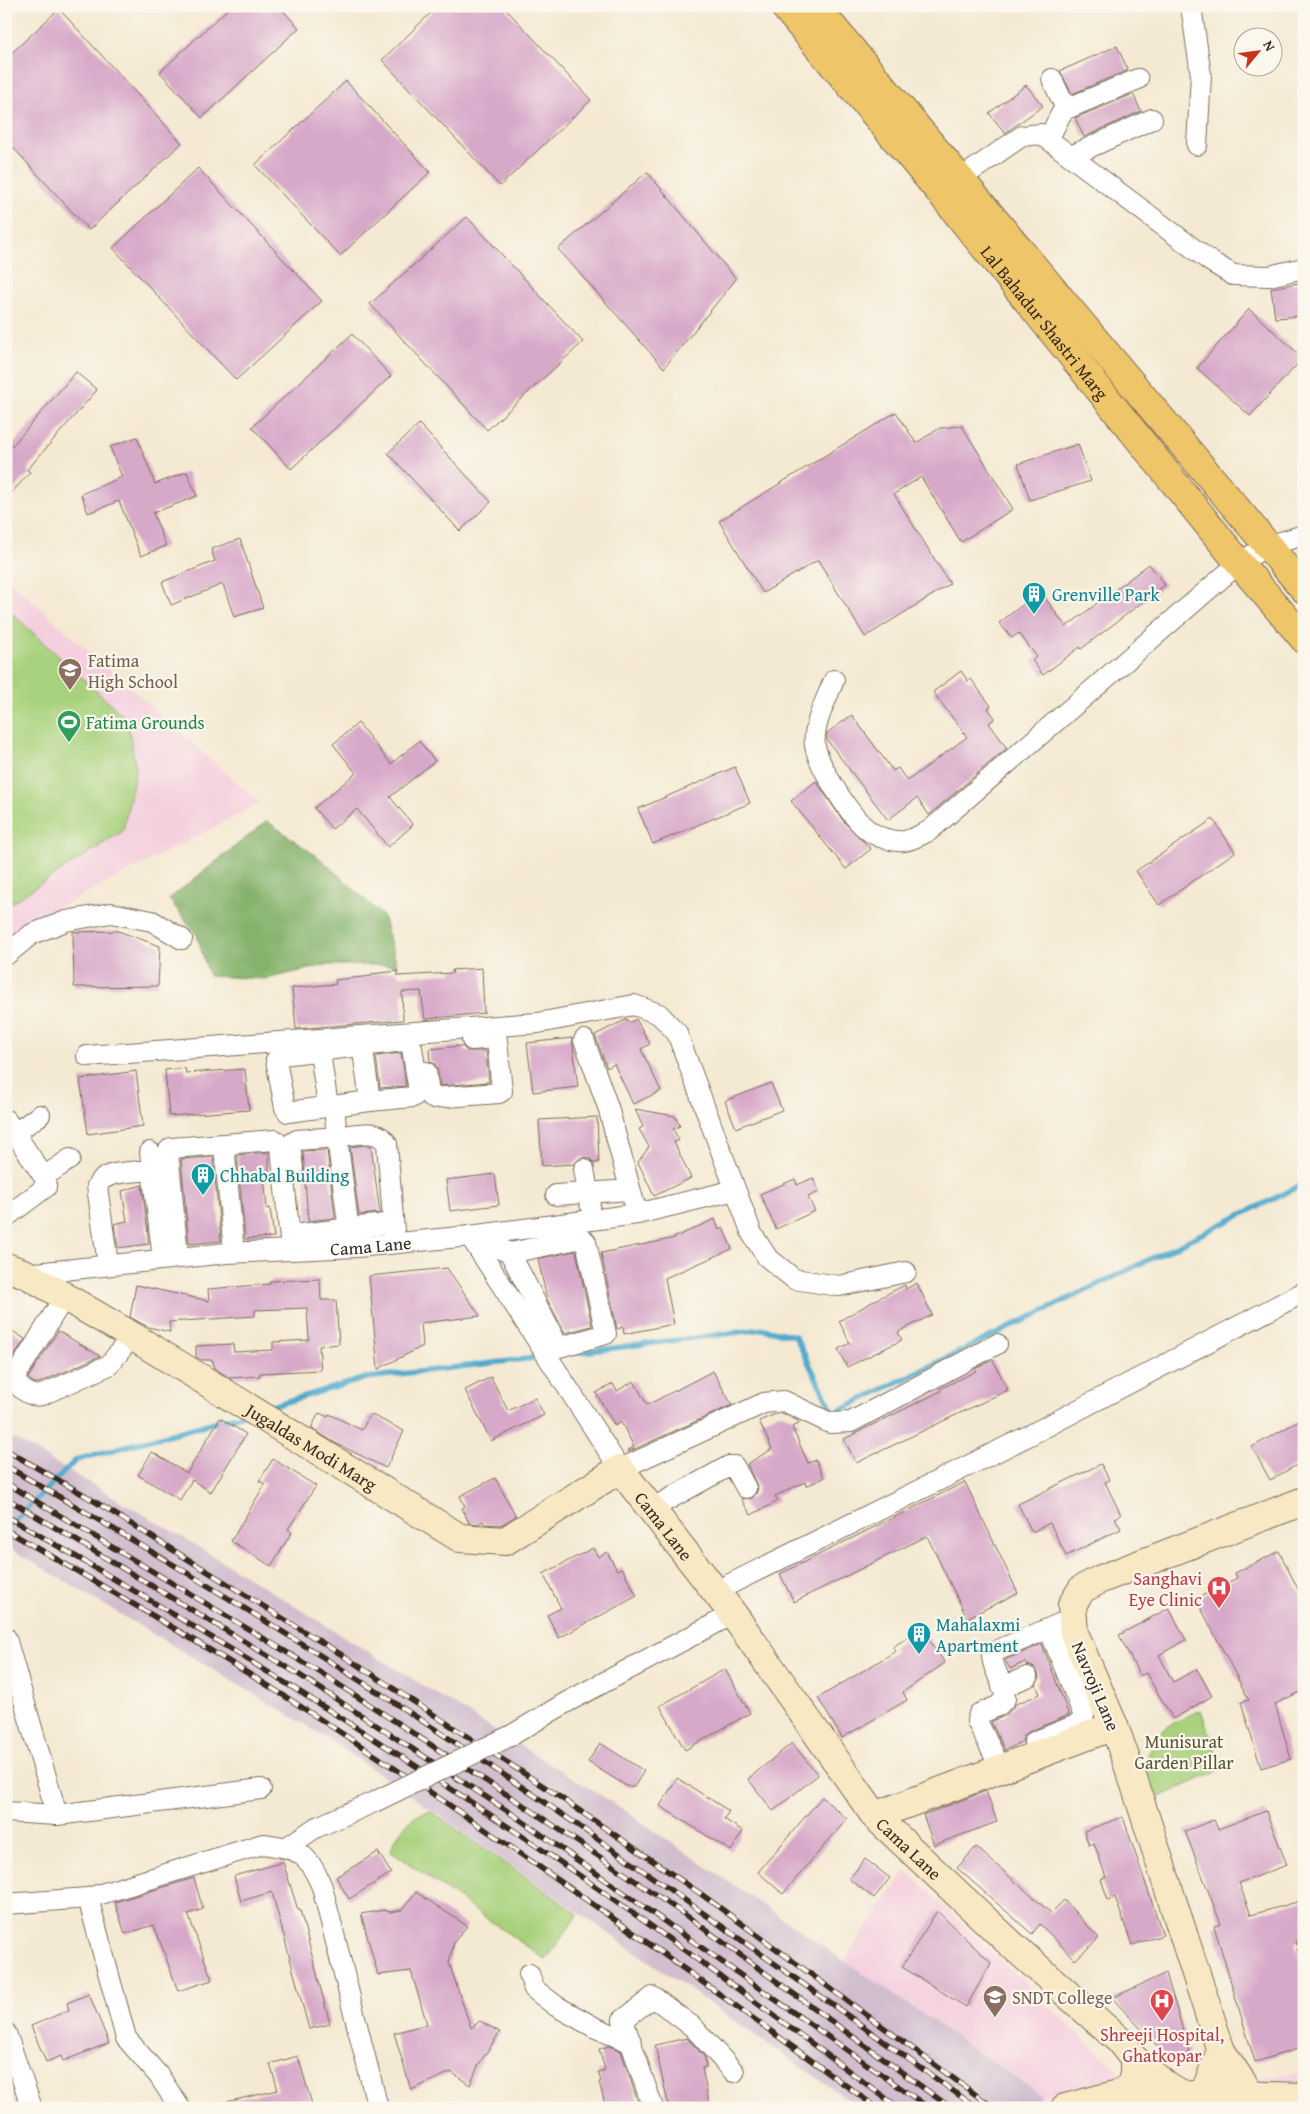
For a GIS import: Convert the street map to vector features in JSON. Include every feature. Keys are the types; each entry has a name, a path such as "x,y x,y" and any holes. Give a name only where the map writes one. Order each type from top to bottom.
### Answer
{"main road":[{"name":"Lal Bahadur Shastri Marg","path":"784,6 950,186 1060,298 1304,589"},
{"name":"Lal Bahadur Shastri Marg","path":"815,6 950,186 1040,316 1239,563 1304,639"},
{"path":"1040,316 1060,298"},
{"path":"1172,480 1196,460"}],"street":[{"path":"1190,6 1201,75 1197,145"},
{"path":"1052,79 1066,110"},
{"path":"1049,138 1061,114 1066,110 1138,79"},
{"path":"1072,156 1152,118"},
{"path":"950,186 1022,136 1041,134 1049,138 1210,261 1233,275 1269,276 1304,268"},
{"path":"834,680 818,720 815,746 829,780 849,810 868,830 887,839 904,841 929,831 1239,563 1267,546 1304,535"},
{"path":"6,955 32,934 66,921 112,913 152,921 182,940"},
{"path":"422,1039 538,1023 634,1005 659,1014 677,1033 752,1234 767,1257 794,1279 839,1286 906,1272"},
{"path":"87,1056 422,1039 494,1038 498,1044 502,1091 499,1093 432,1098 429,1094 422,1039"},
{"path":"584,1040 608,1107 637,1214"},
{"path":"319,1045 281,1055 276,1060 285,1108 288,1112 413,1097 419,1092 410,1044 405,1041 362,1042"},
{"path":"362,1042 370,1101"},
{"path":"319,1045 337,1137 350,1238 393,1223"},
{"path":"6,1217 46,1187 45,1176 10,1127 40,1115"},
{"path":"298,1244 290,1146 292,1142 297,1140 376,1134 383,1137 387,1144 395,1243"},
{"path":"170,1258 168,1151 171,1148 275,1140 279,1143 298,1244"},
{"path":"224,1145 234,1248"},
{"path":"45,1176 70,1159"},
{"path":"108,1265 97,1186 100,1180 107,1176 151,1161 170,1258"},
{"path":"584,1170 593,1221"},
{"path":"556,1195 630,1190"},
{"path":"470,1236 637,1214 735,1190"},
{"path":"470,1236 510,1253 580,1238 585,1240 606,1334 558,1346 510,1253"},
{"name":"Cama Lane","path":"16,1270 108,1265 234,1248 298,1244 350,1238 395,1243 470,1236 620,1469 733,1614 874,1816 1012,1945 1120,2041 1134,2058 1168,2087 1194,2095"},
{"name":"Jugaldas Modi Marg","path":"16,1270 65,1296 132,1336 460,1538 505,1541 620,1469"},
{"path":"716,1591 1032,1434 1304,1292"},
{"path":"65,1296 15,1377 18,1386 33,1395 42,1395 109,1365 132,1336"},
{"path":"620,1469 764,1403 784,1401 830,1423 851,1422 997,1344"},
{"path":"652,1509 729,1466 734,1466 737,1469 746,1488"},
{"name":"Navroji Lane","path":"1252,2097 1221,2051 1142,1805 1114,1726 1074,1633 1061,1623 1082,1589 1304,1501"},
{"path":"287,1847 315,1828 374,1802 512,1735 567,1702 733,1614"},
{"path":"874,1816 998,1764 1084,1720 1061,1623 996,1651 992,1656 992,1665 1005,1693 1005,1699 998,1706 979,1714 977,1721 998,1764"},
{"path":"6,1638 58,1814"},
{"path":"1002,1687 1027,1677"},
{"path":"998,1764 1114,1726"},
{"path":"6,1812 58,1814 261,1790"},
{"path":"6,1904 88,1898 263,1844 287,1847 300,1853 312,1864 322,1887 378,2108"},
{"path":"88,1898 126,2038 160,2076 180,2108"},
{"path":"529,1974 534,1989 556,2006 594,2027 632,2044"},
{"path":"653,2108 623,2020 653,1997 693,2027 734,2072"},
{"path":"6,2033 32,2108"},
{"path":"1194,2095 1221,2051"},
{"path":"1065,2108 1122,2093 1134,2083 1134,2058"},
{"path":"1126,2108 1149,2100 1194,2095 1304,2097"}],"shaded area":[{"name":"Fatima High School","path":"6,578 260,803 6,935"},
{"path":"6,1434 199,1547 621,1808 1042,2096 1033,2108 860,2108 329,1739 6,1546"},
{"name":"SNDT College","path":"906,1870 1122,2075 1104,2089 1042,2096 844,1961"},
{"path":"1304,2072 1304,2108 1256,2108 1257,2078"}],"green space":[{"name":"Fatima Grounds","path":"6,608 127,719 136,768 123,831 6,906"},
{"path":"267,821 322,860 383,916 397,965 326,965 266,979 209,976 197,935 169,899"},
{"name":"Munisurat Garden Pillar","path":"1201,1710 1222,1769 1142,1805 1134,1782 1161,1731 1174,1722"},
{"path":"430,1811 578,1914 546,1960 391,1851 396,1838 406,1825 417,1816"}],"building":[{"path":"231,6 279,6 299,28 202,118 160,72"},
{"path":"438,6 503,6 591,100 500,186 382,60"},
{"path":"59,9 182,143 89,230 6,140 6,58"},
{"path":"1117,46 1128,70 1072,94 1060,71"},
{"path":"346,81 430,172 340,256 255,165"},
{"path":"1026,85 1043,106 1005,133 989,113"},
{"path":"1133,94 1141,111 1084,137 1075,118"},
{"path":"198,168 322,301 236,380 113,248"},
{"path":"647,172 736,279 664,368 558,249"},
{"path":"467,217 583,342 487,430 370,304"},
{"path":"1304,282 1304,316 1275,318 1271,288"},
{"path":"1249,309 1303,358 1250,416 1197,368"},
{"path":"352,334 391,376 291,469 252,427"},
{"path":"76,372 97,390 27,470 30,472 6,499 6,453"},
{"path":"896,412 916,443 940,428 962,426 1013,509 961,542 921,477 894,494 950,584 865,637 818,560 763,593 719,521"},
{"path":"419,424 491,502 460,531 388,453"},
{"path":"137,437 155,484 187,472 197,496 153,513 166,546 141,556 119,501 88,513 81,494 122,477 110,447"},
{"path":"1078,444 1091,481 1030,500 1018,464"},
{"path":"240,539 263,608 234,617 223,584 171,605 162,582 215,561 211,549"},
{"name":"Grenville Park","path":"1149,564 1165,585 1081,649 1080,647 1043,675 1032,660 1037,657 1019,633 1012,638 999,623 1025,603 1028,606 1043,595 1066,627"},
{"path":"961,671 968,681 971,679 991,706 988,708 995,718 989,723 1007,748 929,815 917,798 888,820 827,740 827,733 852,715 893,771 898,768 907,781 967,737 933,692"},
{"path":"358,723 391,764 419,741 435,761 390,797 413,825 388,847 357,809 332,829 314,808 356,773 333,744"},
{"path":"735,767 750,803 653,844 638,809"},
{"path":"816,781 844,822 871,849 846,869 791,801"},
{"path":"1213,819 1235,852 1159,905 1136,871"},
{"path":"118,931 160,946 158,986 74,987 73,932"},
{"path":"482,968 484,1013 425,1019 421,991 402,992 403,1020 296,1029 292,988 336,984 335,980 398,971 398,976 453,973 452,970"},
{"path":"627,1019 629,1023 636,1019 650,1044 641,1049 661,1091 633,1104 614,1064 607,1068 595,1035"},
{"path":"572,1038 578,1087 533,1092 527,1043"},
{"path":"462,1046 467,1051 486,1051 489,1082 440,1086 438,1070 435,1064 430,1061 429,1049"},
{"path":"401,1053 406,1086 380,1088 376,1056"},
{"path":"185,1068 186,1073 245,1069 249,1110 169,1116 165,1070"},
{"path":"136,1071 143,1126 88,1134 80,1079"},
{"path":"771,1083 782,1110 736,1128 725,1101"},
{"path":"635,1109 675,1116 680,1126 673,1129 679,1140 674,1142 691,1178 654,1196 638,1162 649,1147 639,1129 643,1127"},
{"path":"597,1117 599,1162 594,1163 589,1158 582,1157 574,1164 542,1166 539,1120"},
{"path":"371,1146 380,1213 359,1215 350,1147"},
{"path":"327,1150 335,1218 308,1221 303,1151"},
{"path":"269,1152 269,1175 264,1175 267,1209 270,1208 274,1237 245,1239 237,1155"},
{"name":"Chhabal Building","path":"213,1157 221,1241 189,1244 181,1159"},
{"path":"495,1174 499,1205 450,1211 446,1180"},
{"path":"813,1178 819,1192 808,1197 815,1211 776,1229 760,1194 795,1179 797,1185"},
{"path":"142,1185 149,1244 118,1248 114,1224 127,1221 122,1191"},
{"path":"715,1219 719,1230 723,1228 732,1249 665,1278 674,1324 624,1334 623,1327 617,1329 601,1253 671,1239"},
{"path":"576,1251 592,1326 565,1333 547,1299 538,1259"},
{"path":"447,1268 480,1316 421,1323 423,1346 378,1369 369,1276"},
{"path":"320,1279 321,1300 336,1300 339,1344 319,1346 321,1370 260,1373 260,1376 230,1378 214,1368 213,1360 202,1360 196,1357 196,1346 233,1344 234,1352 273,1350 273,1342 309,1340 307,1308 255,1310 255,1316 169,1322 170,1332 148,1327 130,1317 136,1285 209,1301 208,1289 270,1284 270,1281"},
{"path":"917,1283 932,1315 898,1332 902,1340 847,1367 838,1349 850,1343 839,1321 905,1285 906,1289"},
{"path":"6,1327 25,1339 6,1369"},
{"path":"58,1331 100,1356 39,1383 34,1383 28,1378"},
{"path":"993,1360 1008,1390 856,1463 844,1439 941,1391 940,1389"},
{"path":"713,1371 732,1405 628,1452 634,1447 621,1422 615,1426 596,1393 613,1384 617,1391 634,1381 647,1405"},
{"path":"491,1377 508,1411 535,1398 544,1415 491,1441 465,1390"},
{"path":"319,1413 328,1417 329,1414 362,1430 370,1414 404,1431 386,1468 337,1444 311,1428"},
{"path":"782,1413 798,1421 799,1424 792,1427 808,1463 816,1460 824,1478 806,1486 805,1482 775,1496 778,1501 751,1515 741,1499 752,1498 758,1488 747,1464 772,1449 759,1421"},
{"path":"220,1418 246,1434 211,1492 192,1480 180,1500 138,1475 152,1452 187,1473"},
{"path":"1299,1421 1304,1430 1304,1461 1270,1480 1252,1447"},
{"path":"273,1459 316,1486 288,1529 292,1532 271,1566 231,1541 265,1484 259,1481"},
{"path":"1101,1464 1109,1480 1105,1482 1121,1515 1115,1518 1121,1529 1066,1556 1050,1523 1032,1532 1018,1504"},
{"path":"495,1478 516,1516 501,1525 484,1524 483,1521 478,1524 469,1523 462,1508 465,1506 460,1496"},
{"path":"965,1482 1018,1593 967,1618 927,1536 794,1602 780,1574"},
{"path":"593,1548 598,1557 607,1552 617,1570 622,1568 637,1596 559,1638 547,1615 561,1608 543,1574"},
{"path":"1279,1551 1304,1601 1304,1690 1275,1704 1291,1759 1261,1768 1241,1702 1249,1700 1196,1599 1237,1578 1235,1573"},
{"path":"1169,1608 1186,1640 1159,1655 1173,1682 1197,1669 1212,1696 1173,1719 1146,1673 1140,1676 1119,1635"},
{"path":"921,1628 945,1663 903,1692 907,1700 842,1738 818,1698 896,1651 893,1647"},
{"path":"1042,1644 1069,1715 1030,1731 1024,1735 1022,1742 1005,1750 991,1722 1006,1715 1016,1704 1040,1694 1036,1685 1039,1679 1035,1668 1027,1665 1025,1662 1010,1669 1005,1660"},
{"path":"725,1669 750,1713 685,1750 660,1706"},
{"path":"600,1743 644,1771 634,1787 628,1787 588,1762"},
{"path":"792,1743 818,1775 773,1811 748,1779"},
{"path":"677,1778 729,1811 724,1819 743,1831 731,1851 660,1806"},
{"path":"986,1791 997,1822 934,1845 923,1815"},
{"path":"822,1797 847,1819 783,1894 758,1872"},
{"path":"1266,1811 1287,1865 1239,1883 1251,1915 1304,1900 1304,1940 1295,1942 1304,1973 1304,2047 1255,2062 1214,1926 1221,1924 1185,1831 1214,1820 1218,1829"},
{"path":"1123,1817 1163,1935 1132,1945 1115,1897 1108,1900 1101,1879 1106,1877 1094,1843 1089,1845 1084,1831"},
{"path":"976,1847 1051,1913 1064,1900 1099,1938 1075,1960 1040,1924 1032,1934 957,1868"},
{"path":"378,1852 391,1873 349,1899 336,1877"},
{"path":"865,1859 890,1878 874,1898 849,1879"},
{"path":"283,1862 298,1910 300,1910 330,2024 309,2029 272,1892 241,1901 234,1876"},
{"path":"194,1878 203,1909 188,1914 212,1980 178,1991 154,1925 125,1934 115,1902"},
{"path":"416,1892 467,1926 454,1942 449,1963 471,2028 480,2021 500,2032 479,2064 470,2085 451,2072 411,2090 394,2033 427,2024 411,1971 378,1975 361,1914 384,1910 390,1912 402,1910"},
{"path":"937,1911 991,1963 966,2007 902,1967"},
{"path":"1166,1973 1189,2051 1184,2060 1174,2064 1112,1998"},
{"path":"89,1994 109,2043 63,2061 61,2056 46,2062 31,2026 69,2010 67,2003"},
{"path":"687,2038 704,2056 706,2067 702,2068 710,2108 669,2108 655,2045"},
{"path":"609,2046 621,2051 640,2108 606,2108 599,2082 601,2081 598,2072 605,2070 599,2049"},
{"path":"298,2056 313,2108 227,2108 226,2102 278,2090 270,2064"}],"waterway":[{"path":"574,1353 764,1329 795,1336 834,1413 1304,1184"},
{"path":"265,1408 366,1378 542,1357"},
{"path":"6,1529 76,1460 241,1415"}],"railway":[{"path":"6,1450 86,1496 342,1655 551,1791 701,1894 994,2108"},
{"path":"6,1466 280,1630 481,1759 655,1879 977,2108"},
{"path":"6,1483 321,1673 529,1809 684,1914 951,2108"},
{"path":"6,1498 298,1674 515,1816 929,2108"},
{"path":"6,1516 261,1668 448,1787 658,1931 899,2108"},
{"path":"6,1530 217,1654 361,1746 584,1898 877,2108"}],"place":[{"name":"Grenville Park","path":"1034,615"},
{"name":"Fatima High School","path":"70,691"},
{"name":"Fatima Grounds","path":"69,743"},
{"name":"Chhabal Building","path":"203,1196"},
{"name":"Sanghavi Eye Clinic","path":"1219,1609"},
{"name":"Mahalaxmi Apartment","path":"919,1655"},
{"name":"SNDT College","path":"995,2018"},
{"name":"Shreeji Hospital, Ghatkopar","path":"1162,2022"}]}
